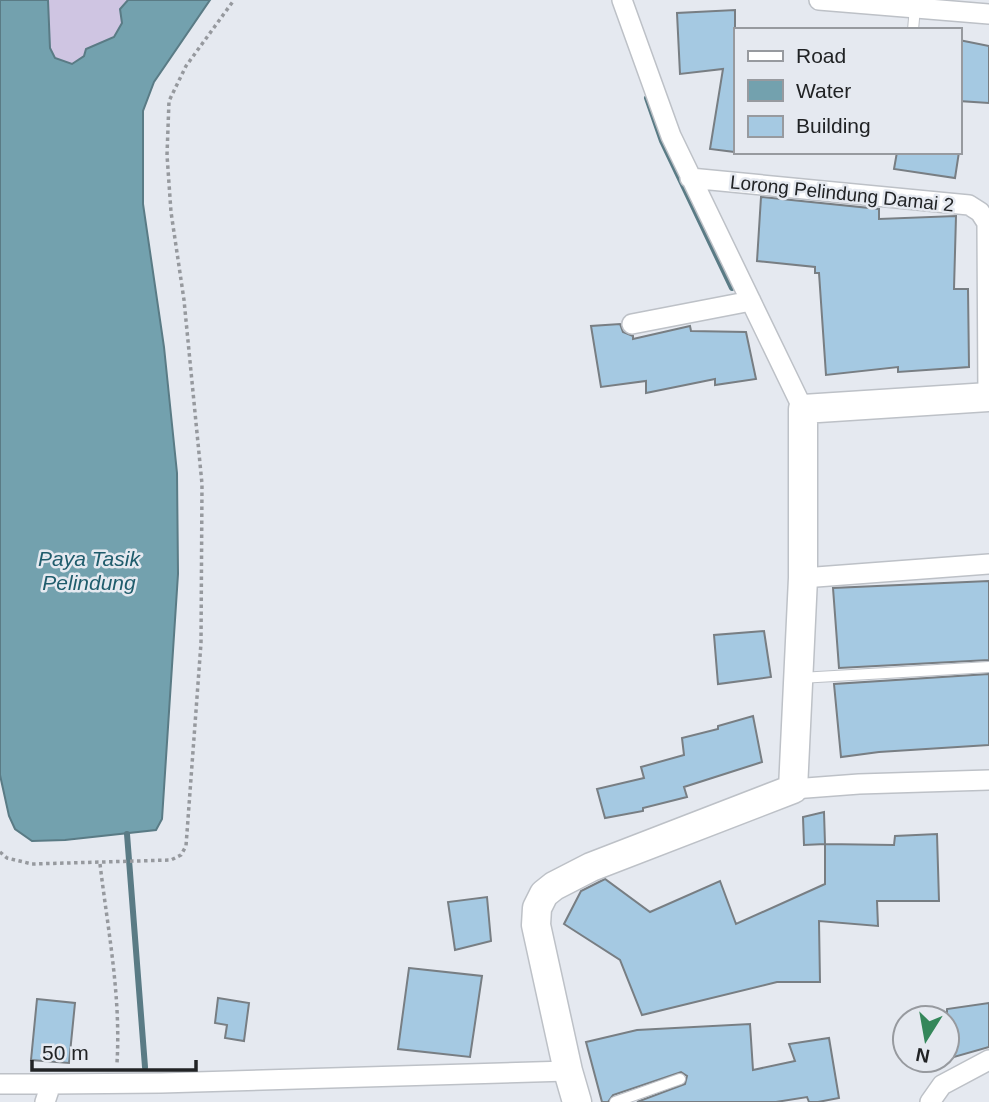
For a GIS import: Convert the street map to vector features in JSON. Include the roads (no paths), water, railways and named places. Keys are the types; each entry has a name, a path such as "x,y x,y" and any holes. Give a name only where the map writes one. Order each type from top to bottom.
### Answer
{"street":[{"path":"622,0 656,98 690,178 803,409 803,578 793,789"},
{"path":"819,0 989,14"},
{"name":"Lorong Pelindung Damai 2","path":"690,178 969,205 979,212 987,223 988,397"},
{"path":"632,324 751,301"},
{"path":"803,409 988,397"},
{"path":"803,578 989,564"},
{"path":"577,1102 536,926 537,908 544,894 554,886 591,867 793,789 989,780"},
{"path":"930,1102 942,1085 989,1060"},
{"path":"0,1084 48,1093 115,1084 568,1071"}],"lane":[{"path":"913,28 915,7"},
{"path":"799,678 989,667"},
{"path":"615,1102 680,1079"}],"water":[{"name":"Paya Tasik Pelindung","path":"0,0 48,0 50,48 55,58 72,64 84,56 86,49 114,37 122,23 120,9 128,0 210,0 154,82 143,111 143,204 164,347 177,473 178,574 162,819 156,830 32,841 15,829 9,816 0,775"}],"waterway":[{"path":"647,98 662,141 732,288"},
{"path":"127,834 145,1067"}]}
